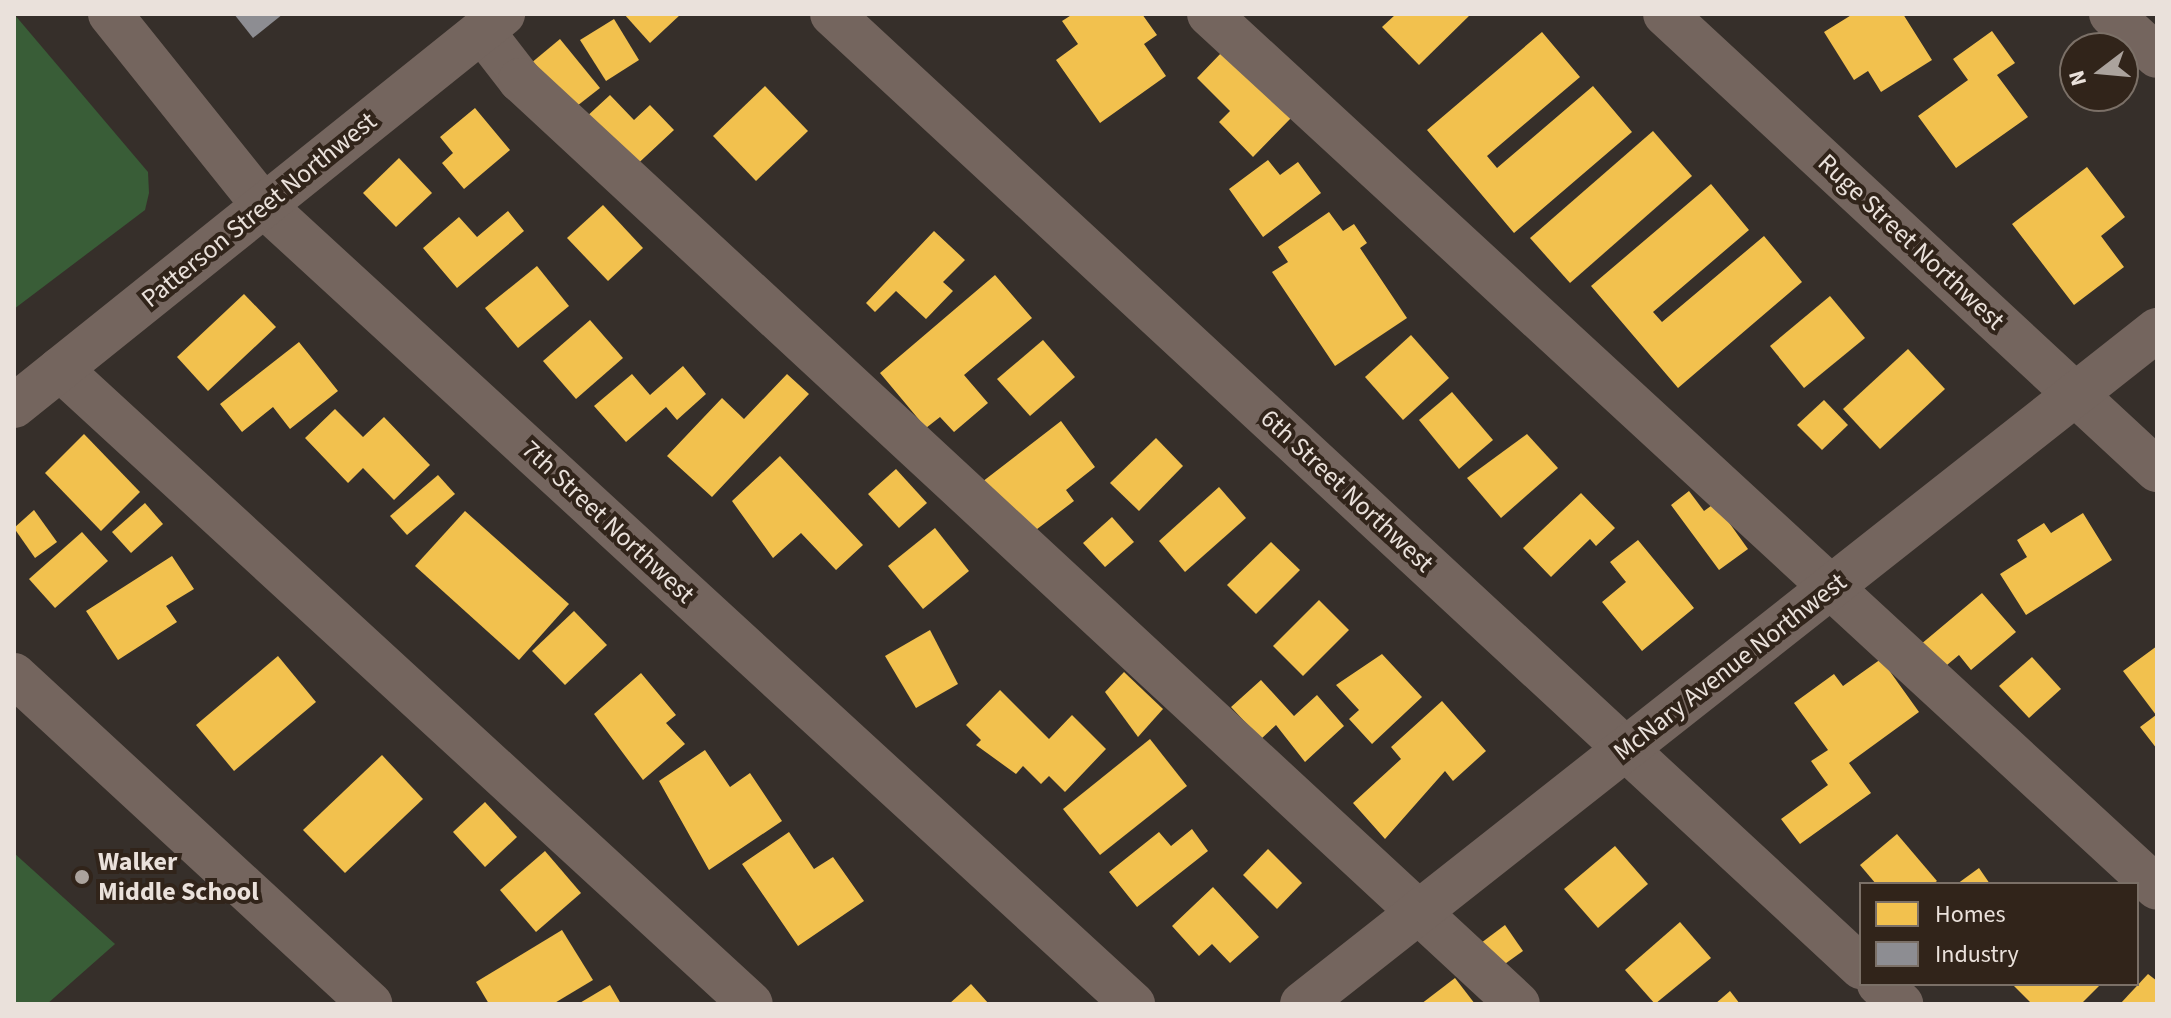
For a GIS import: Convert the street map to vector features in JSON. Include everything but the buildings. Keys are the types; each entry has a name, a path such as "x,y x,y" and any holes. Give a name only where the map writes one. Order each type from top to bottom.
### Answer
{"street":[{"name":"7th Street Northwest","path":"110,14 264,206 1133,1004"},
{"name":"6th Street Northwest","path":"832,14 1859,965"},
{"path":"1209,14 2157,888"},
{"name":"Ruge Street Northwest","path":"1665,14 2157,470"},
{"path":"2111,14 2157,56"},
{"name":"Patterson Street Northwest","path":"14,406 492,23"},
{"path":"492,23 520,80 1518,1004"},
{"name":"McNary Avenue Northwest","path":"1302,1004 2157,330"},
{"path":"60,369 751,1004"},
{"path":"14,675 349,997"},
{"path":"1881,986 1901,1004"}],"green space":[{"path":"14,14 148,172 149,193 145,210 14,309"},
{"path":"14,853 115,944 47,1004 14,1004"}],"place":[{"name":"Walker Middle School","path":"82,877"}]}
